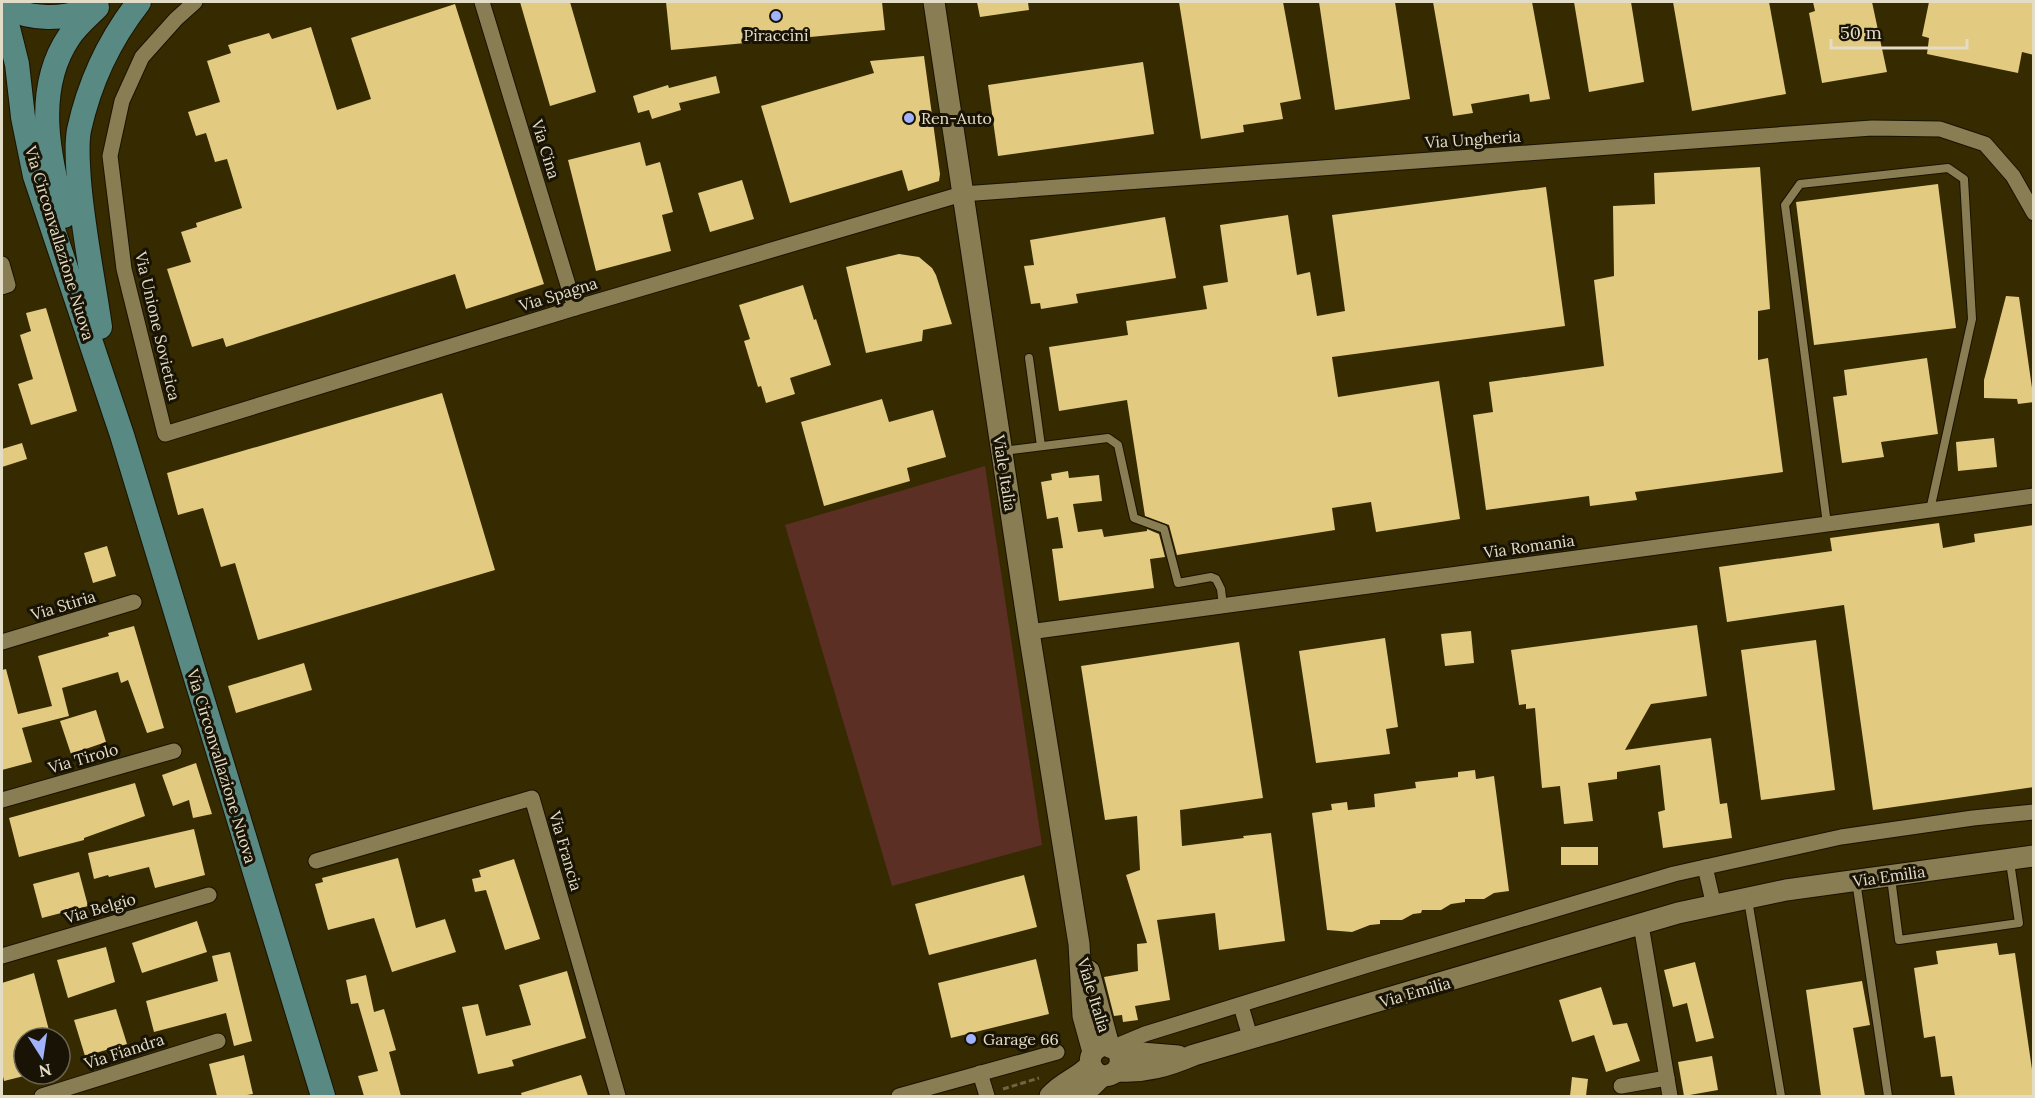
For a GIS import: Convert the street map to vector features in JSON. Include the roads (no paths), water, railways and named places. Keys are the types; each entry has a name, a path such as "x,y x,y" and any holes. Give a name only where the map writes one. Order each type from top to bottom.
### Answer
{"main road":[{"path":"100,327 81,204 78,166 79,132 91,89 111,44 139,2"},
{"path":"2,5 21,14 51,18 79,14 101,4"},
{"name":"Via Circonvallazione Nuova","path":"101,4 69,36 54,67 46,112 52,169 77,263 100,327 122,435"},
{"name":"Via Circonvallazione Nuova","path":"2,14 17,64 23,117 35,176 122,435 323,1096"}],"street":[{"name":"Via Unione Sovietica","path":"165,434 124,269 110,156 122,101 142,57 176,19 195,2"},
{"name":"Via Cina","path":"482,2 575,308"},
{"name":"Viale Italia","path":"934,2 1078,944 1089,971 1106,1058"},
{"name":"Via Ungheria","path":"962,194 1872,128 1940,129 1985,144 2013,176 2034,213"},
{"name":"Via Spagna","path":"165,434 575,308 962,194"},
{"path":"2,264 4,286"},
{"name":"Via Romania","path":"1029,633 2034,496"},
{"name":"Via Stiria","path":"2,642 134,602"},
{"name":"Via Tirolo","path":"2,800 174,751"},
{"name":"Via Francia","path":"316,861 532,798 618,1096"},
{"path":"1050,1096 1059,1086 1145,1034 1674,874 1841,837 1972,818 2034,812"},
{"name":"Via Emilia","path":"1067,1096 1092,1086 1106,1058 1135,1072 1178,1063 1188,1057 1678,913 1786,890 2034,856"},
{"path":"1706,867 1714,906"},
{"name":"Via Belgio","path":"2,956 209,895"},
{"path":"1641,925 1670,1096"},
{"path":"1241,1006 1251,1040"},
{"name":"Via Fiandra","path":"42,1096 218,1041"},
{"path":"899,1096 1057,1052"},
{"path":"980,1073 987,1096"},
{"path":"1621,1086 1667,1078"}],"lane":[{"path":"1827,524 1785,205 1800,184 1948,168 1964,178 1972,319 1930,510"},
{"path":"1029,358 1041,446"},
{"path":"1001,451 1108,438 1118,445 1134,518 1164,529 1178,583 1211,577 1216,579 1221,589 1223,606"},
{"path":"1891,876 1899,940 2019,923 2010,859"},
{"path":"1856,881 1888,1096"},
{"path":"1748,898 1781,1096"}],"place":[{"name":"Piraccini","path":"776,16"},
{"name":"Ren-Auto","path":"909,118"},
{"name":"Garage 66","path":"971,1039"}]}
